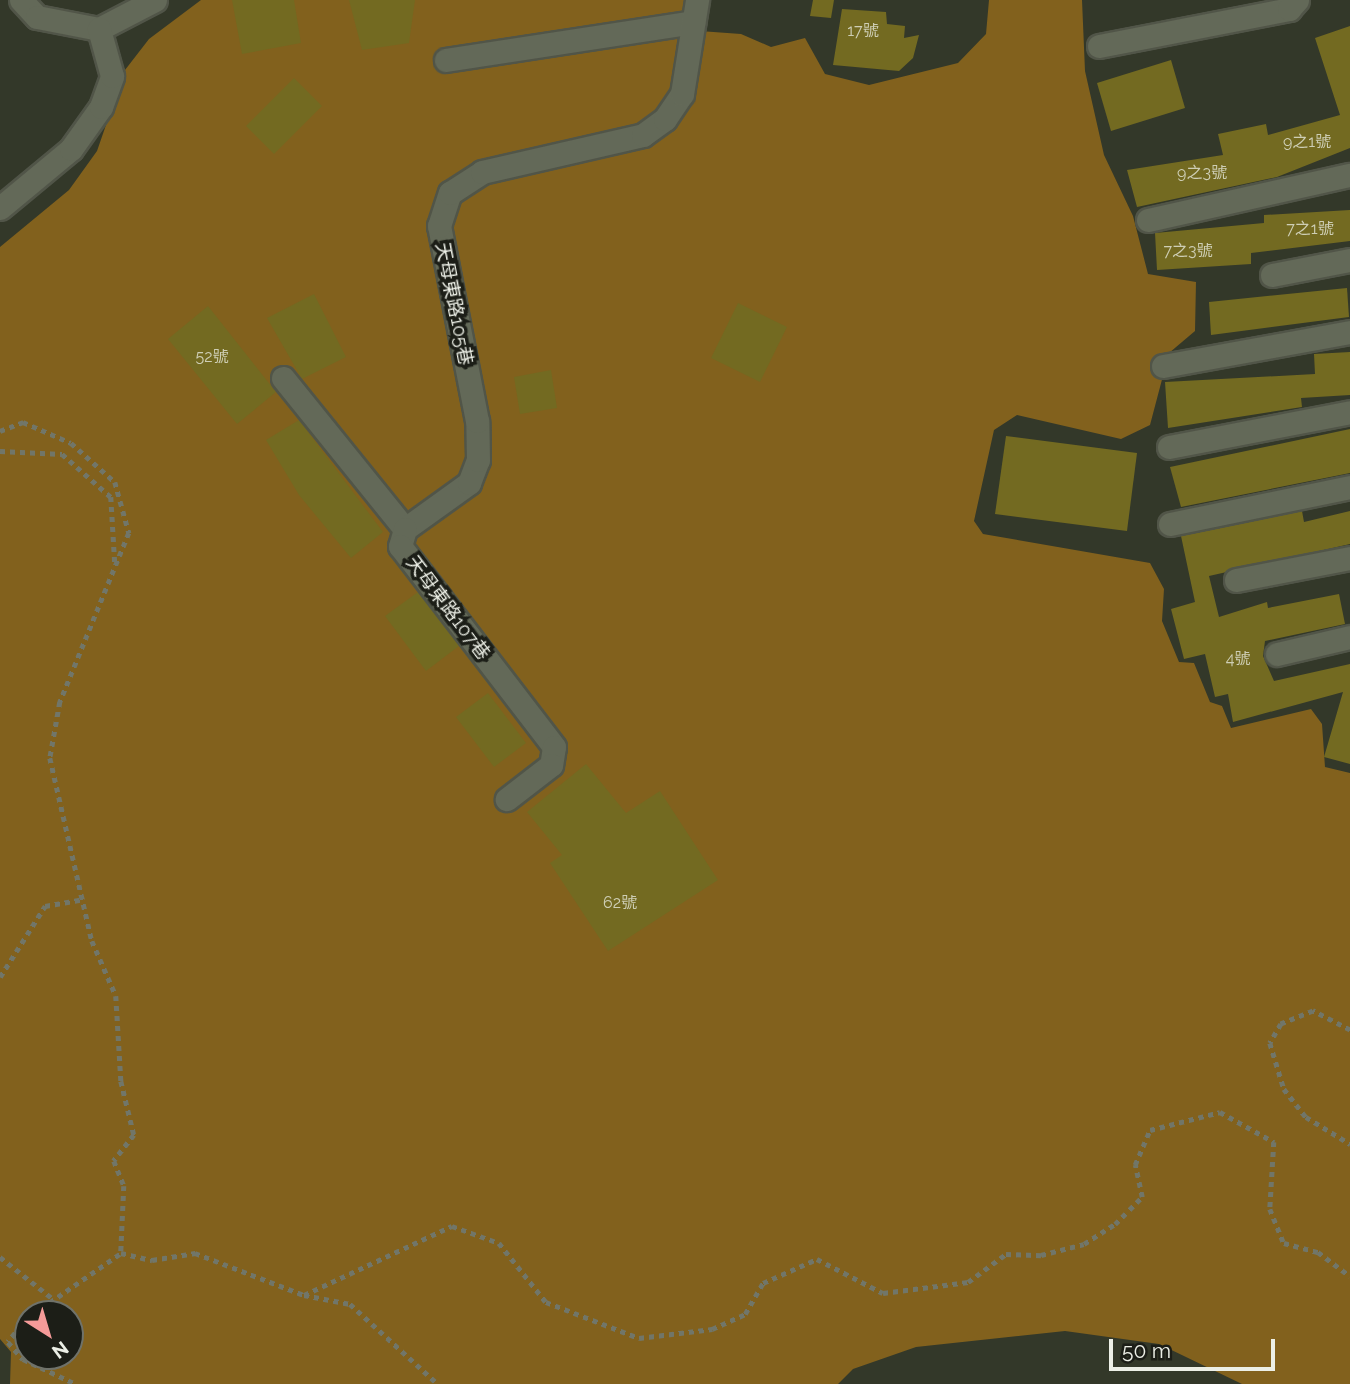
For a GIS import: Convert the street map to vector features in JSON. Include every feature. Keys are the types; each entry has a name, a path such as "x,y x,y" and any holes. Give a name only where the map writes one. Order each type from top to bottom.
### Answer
{"street":[{"path":"21,0 37,17 99,29 155,0"},
{"path":"1099,46 1289,9 1297,0"},
{"path":"446,60 695,11"},
{"name":"天母東路105巷","path":"405,529 469,483 478,460 477,421 439,226 450,193 482,172 643,135 665,120 682,94 695,11"},
{"path":"0,208 71,149 101,107 112,76 99,29"},
{"path":"1148,220 1350,175"},
{"path":"1272,275 1350,260"},
{"path":"1163,366 1350,332"},
{"name":"天母東路107巷","path":"283,378 405,529 400,546 554,747 551,765 508,799"},
{"path":"1169,447 1350,412"},
{"path":"1170,524 1350,487"},
{"path":"1236,580 1350,558"},
{"path":"1277,654 1350,637"}],"path":[{"path":"0,431 23,422 71,443 115,482 129,533 60,702 50,758 92,941 116,996 121,1081 134,1135 114,1161 124,1186 121,1253"},
{"path":"0,451 62,454 111,497 115,568"},
{"path":"0,977 45,905 84,899"},
{"path":"1350,1030 1312,1011 1281,1024 1270,1043 1284,1089 1306,1117 1350,1144"},
{"path":"304,1295 452,1226 499,1243 546,1302 639,1338 723,1324 746,1314 763,1283 817,1258 883,1293 968,1282 1006,1254 1041,1255 1084,1244 1115,1224 1142,1197 1135,1164 1150,1130 1220,1112 1274,1142 1270,1209 1284,1243 1318,1252 1350,1276"},
{"path":"50,1300 121,1253 152,1261 195,1253 304,1295 350,1304 438,1384"},
{"path":"0,1257 52,1298"},
{"path":"14,1335 8,1342 14,1349"},
{"path":"46,1370 76,1384"}],"shaded area":[{"path":"201,0 686,0 686,30 741,34 771,47 805,38 825,74 869,85 958,63 986,34 989,0 1082,0 1085,71 1104,155 1133,216 1148,274 1196,282 1195,331 1169,353 1150,425 1121,439 1017,415 994,430 974,521 983,534 1150,563 1164,589 1162,621 1179,662 1194,663 1210,702 1222,706 1231,728 1311,709 1322,724 1325,767 1350,773 1350,1384 1242,1384 1159,1344 1065,1331 916,1347 853,1369 838,1384 10,1384 11,1352 0,1339 0,247 69,190 97,151 125,70 149,39"}],"building":[{"path":"232,0 294,0 301,43 242,54"},
{"path":"349,0 415,0 409,43 362,50"},
{"path":"813,0 834,0 831,18 810,16"},
{"path":"842,9 886,12 887,24 905,26 904,38 919,35 913,58 899,71 833,65"},
{"path":"1350,26 1350,148 1277,177 1137,207 1127,170 1223,155 1218,134 1266,124 1268,135 1340,115 1315,38"},
{"path":"1171,60 1185,108 1111,131 1097,83"},
{"path":"294,78 322,106 274,154 246,126"},
{"path":"1350,210 1350,241 1251,253 1251,264 1157,270 1155,233 1264,223 1264,215"},
{"path":"1347,288 1349,317 1211,335 1209,302"},
{"path":"314,294 346,357 302,379 267,318"},
{"path":"738,303 787,327 760,382 711,358"},
{"path":"208,306 276,392 237,424 168,339"},
{"path":"1350,352 1350,395 1301,398 1302,407 1168,428 1165,382 1315,374 1314,354"},
{"path":"551,370 557,408 520,414 514,377"},
{"path":"299,420 383,532 351,558 299,495 266,440"},
{"path":"1350,429 1350,473 1181,507 1170,467"},
{"path":"1006,436 1137,453 1127,531 995,514"},
{"path":"1302,511 1304,522 1350,511 1350,544 1209,576 1219,617 1267,602 1268,608 1339,594 1345,624 1265,641 1263,656 1274,681 1350,664 1350,764 1324,757 1343,692 1233,722 1228,694 1215,697 1205,654 1184,659 1171,609 1195,602 1181,536"},
{"path":"418,592 459,646 426,671 385,616"},
{"path":"488,693 526,743 494,767 456,717"},
{"path":"586,764 626,813 660,791 718,880 608,951 550,863 562,855 527,812"}]}
